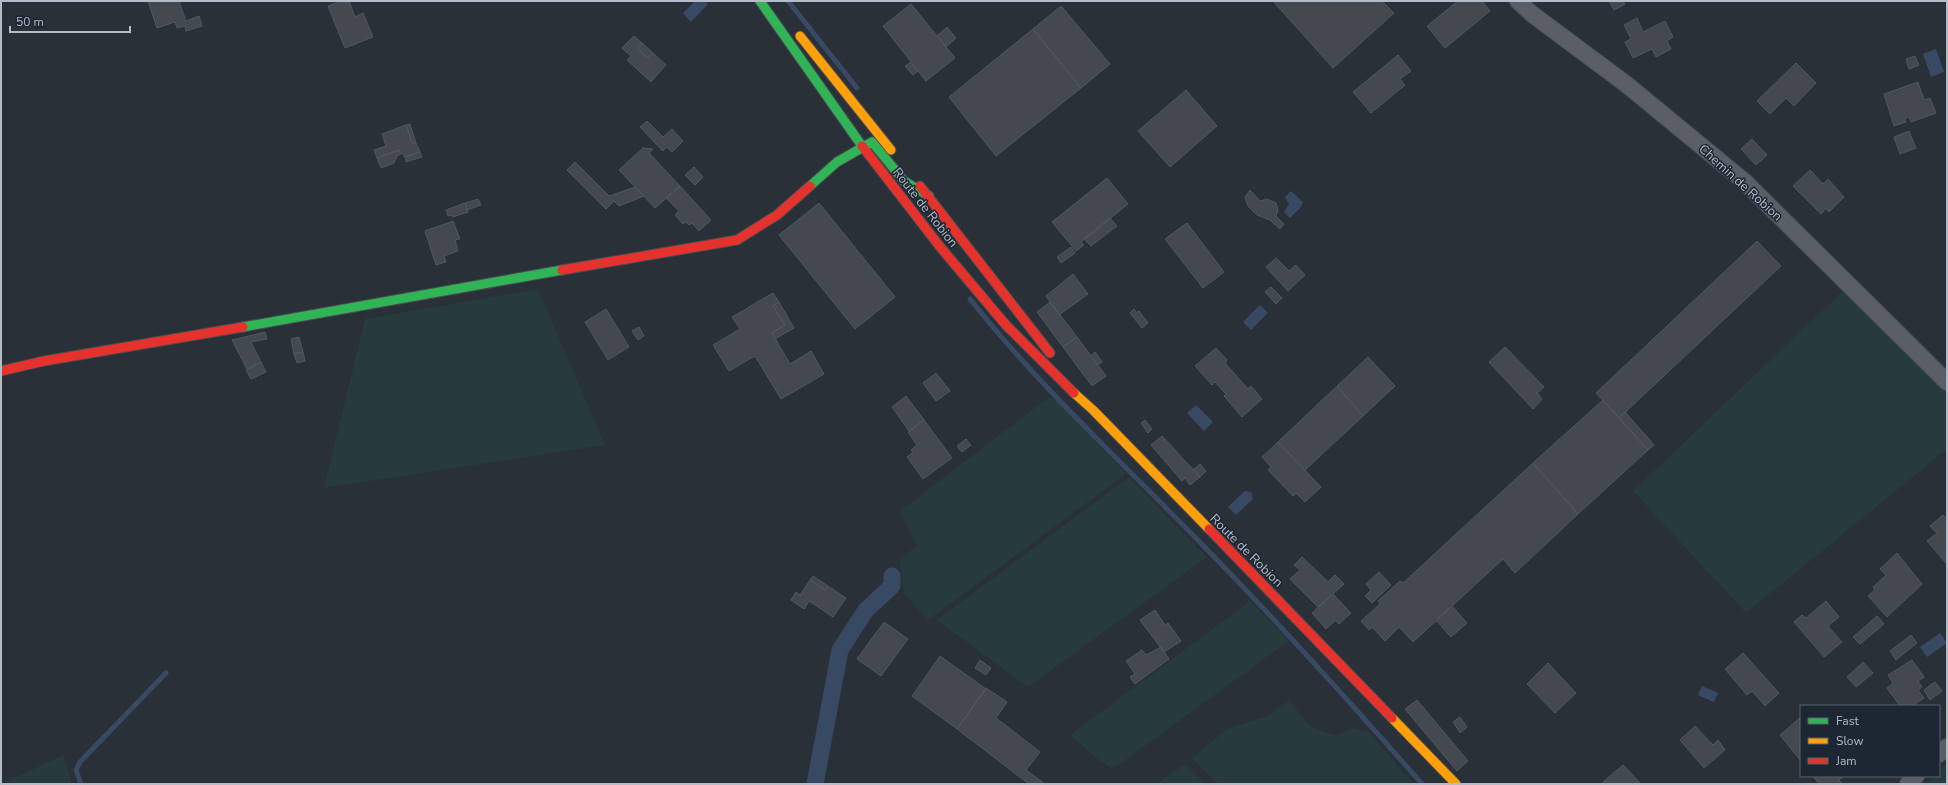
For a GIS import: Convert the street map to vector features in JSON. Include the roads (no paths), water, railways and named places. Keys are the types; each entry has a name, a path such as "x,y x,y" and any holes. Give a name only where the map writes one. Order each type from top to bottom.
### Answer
{"main road":[{"name":"Route de Robion","path":"760,1 864,148 941,248 1006,325 1060,381 1093,410 1230,553 1314,636 1449,782"},
{"path":"770,1 779,12"},
{"name":"Route de Robion","path":"794,29 895,154"},
{"path":"1,371 44,361 737,240 777,215 837,162 864,148 872,142 904,181 929,196"},
{"name":"Route de Robion","path":"909,172 1093,410"},
{"name":"Route de Robion","path":"1382,709 1449,782"}],"street":[{"name":"Chemin de Robion","path":"1518,1 1532,14 1626,84 1745,182 1947,382"}],"water":[{"path":"695,1 705,1 708,4 691,22 683,13"},
{"path":"1936,49 1944,72 1931,77 1923,54"},
{"path":"1291,191 1303,202 1301,207 1290,218 1284,212 1289,204 1285,197"},
{"path":"1260,305 1268,313 1251,330 1243,322"},
{"path":"1196,405 1213,422 1204,431 1187,413"},
{"path":"1245,491 1251,492 1253,499 1236,515 1228,507"},
{"path":"1940,633 1947,643 1927,657 1920,647"},
{"path":"1702,686 1718,693 1714,702 1698,695"}],"waterway":[{"path":"788,1 857,88"},
{"path":"970,299 1047,388 1246,590 1335,686 1422,784"},
{"path":"815,784 840,650 866,610 892,586 892,576"},
{"path":"81,784 76,770 80,762 166,673"}]}
